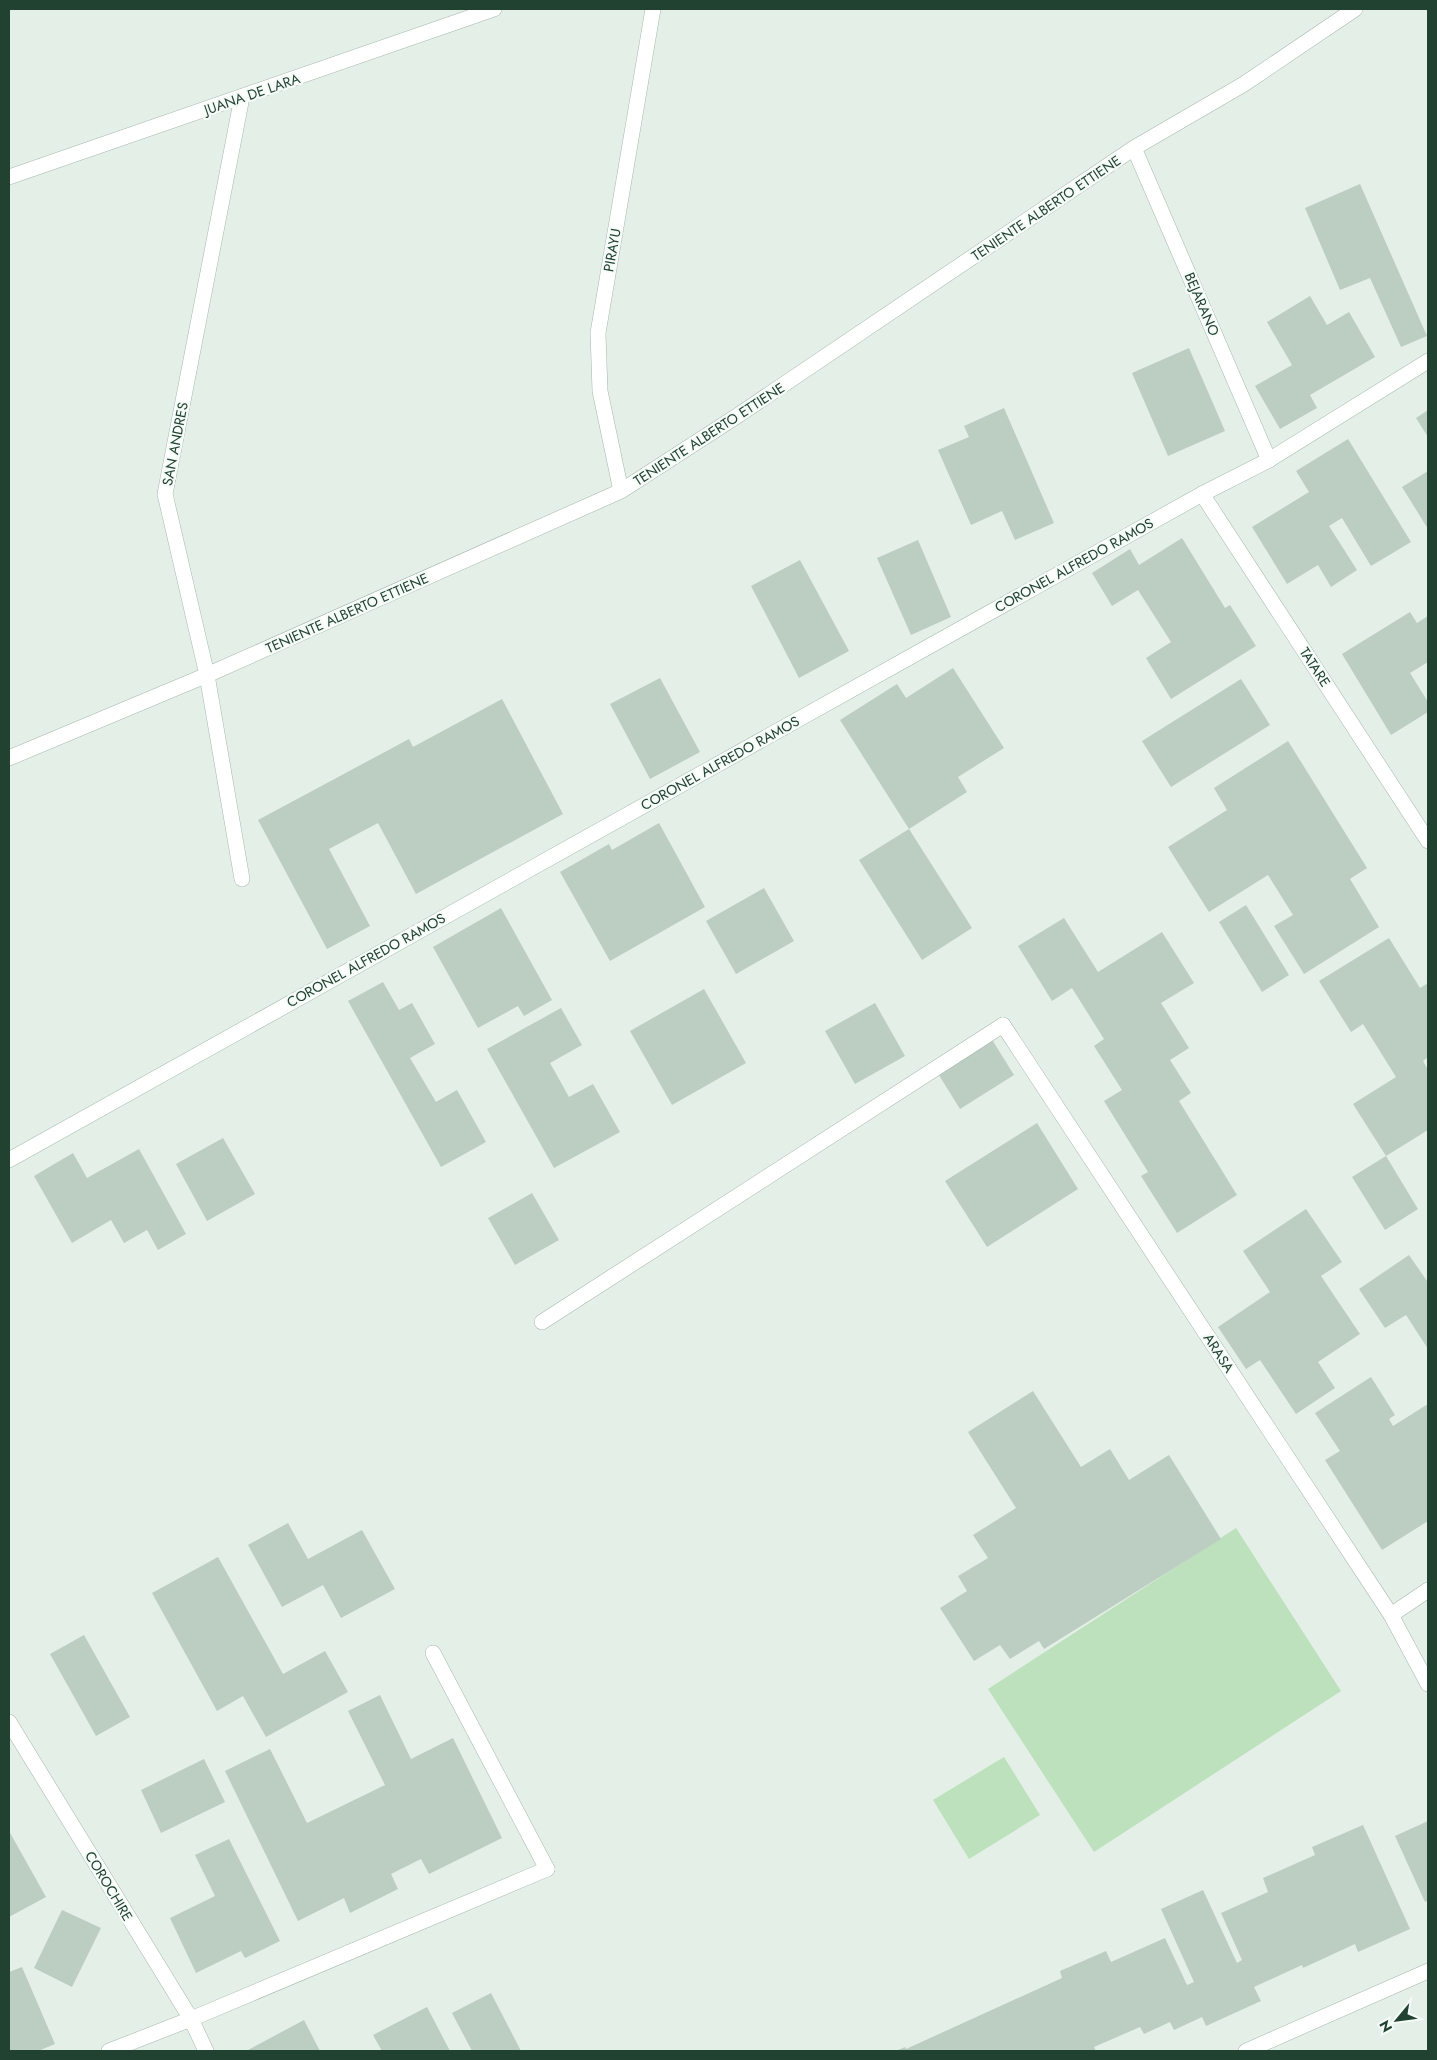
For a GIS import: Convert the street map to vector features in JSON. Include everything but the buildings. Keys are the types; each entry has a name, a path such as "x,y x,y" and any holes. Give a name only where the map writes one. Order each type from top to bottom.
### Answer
{"street":[{"name":"JUANA DE LARA","path":"9,177 494,9"},
{"name":"PIRAYU","path":"621,491 600,392 598,333 653,9"},
{"name":"TENIENTE ALBERTO ETTIENE","path":"9,758 207,676 621,491 737,416 1134,148 1244,84 1356,9"},
{"name":"SAN ANDRES","path":"242,97 165,494 207,676 242,879"},
{"name":"BEJARANO","path":"1134,148 1269,460"},
{"name":"CORONEL ALFREDO RAMOS","path":"9,1160 1202,494 1269,460 1428,361"},
{"name":"TATARE","path":"1202,494 1428,841"},
{"name":"ARASA","path":"542,1322 1003,1025 1392,1615 1428,1684"},
{"path":"1392,1615 1428,1590"},
{"path":"110,2051 191,2019 547,1869 433,1654"},
{"name":"COROCHIRE","path":"9,1722 191,2019 206,2051"},
{"path":"1246,2051 1428,1970"}],"green space":[{"path":"1236,1528 1341,1691 1094,1852 988,1689"},
{"path":"1004,1757 1040,1815 969,1859 933,1800"}]}
